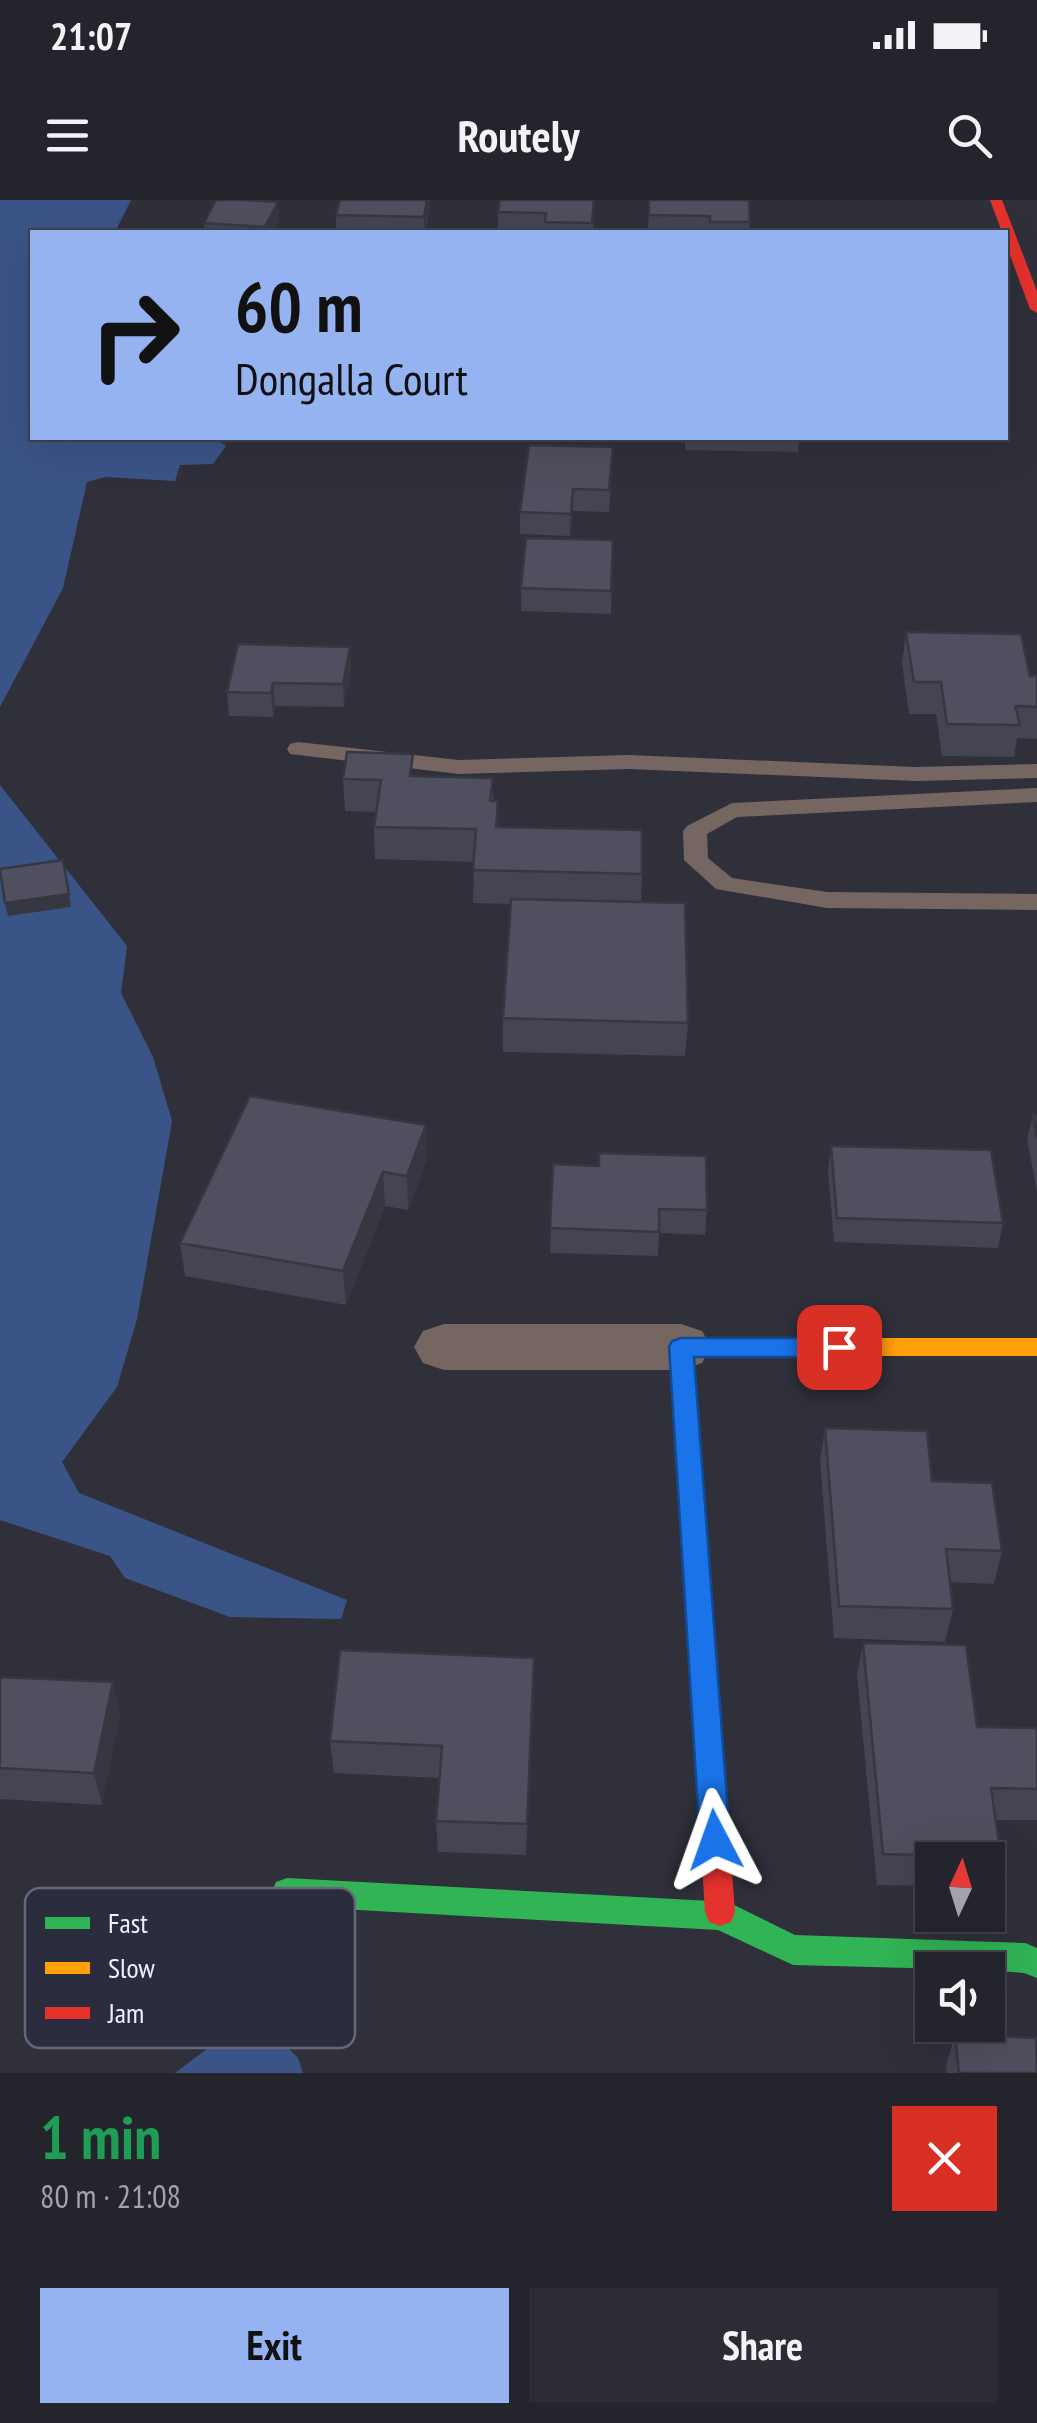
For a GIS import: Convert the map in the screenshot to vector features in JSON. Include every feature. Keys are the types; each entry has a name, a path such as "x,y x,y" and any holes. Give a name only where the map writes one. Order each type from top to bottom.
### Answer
{"street":[{"path":"996,200 1006,230"},
{"path":"1008,234 1026,286"},
{"path":"444,1347 1037,1347"},
{"path":"681,1347 720,1916"},
{"path":"355,1896 720,1916 793,1950 1025,1958 1037,1964"}],"lane":[{"path":"298,749 458,767 629,762 916,774 1037,770"},
{"path":"1037,796 732,810 696,831 696,860 725,884 828,900 1037,902"}],"water":[{"path":"0,200 131,200 116,230 30,230 30,440 217,440 226,446 213,464 180,465 175,481 105,477 87,482 63,588 0,707"},
{"path":"0,785 127,946 121,993 153,1057 172,1121 137,1319 117,1387 62,1462 79,1493 347,1600 341,1619 230,1617 125,1578 110,1556 0,1520"},
{"path":"208,2048 288,2048 298,2058 303,2073 175,2073"}],"building":[{"path":"216,200 278,202 265,227 204,223"},
{"path":"340,200 427,200 424,217 336,215"},
{"path":"500,200 594,200 592,223 545,222 546,213 498,212"},
{"path":"649,200 749,200 750,222 710,222 710,216 649,215"},
{"path":"529,445 613,447 609,490 573,489 571,514 520,512"},
{"path":"526,538 613,540 611,591 521,588"},
{"path":"906,632 1021,634 1030,676 1037,676 1037,707 1015,706 1020,725 947,724 941,682 914,682"},
{"path":"238,644 350,647 343,684 273,683 271,693 227,692"},
{"path":"347,752 413,754 410,776 493,778 490,801 498,801 496,827 642,830 642,874 473,870 476,829 374,827 381,780 343,779"},
{"path":"63,860 69,894 5,903 0,869"},
{"path":"511,899 685,903 688,1023 503,1018"},
{"path":"250,1096 426,1125 407,1176 383,1172 343,1271 180,1243"},
{"path":"831,1146 991,1150 1003,1223 837,1218"},
{"path":"599,1153 706,1156 707,1210 659,1209 659,1232 550,1228 553,1164 599,1166"},
{"path":"825,1428 927,1431 932,1481 992,1483 1002,1551 946,1549 953,1609 839,1606"},
{"path":"863,1643 966,1645 977,1727 1037,1728 1037,1789 991,1788 999,1842 915,1842 915,1855 883,1854"},
{"path":"340,1650 534,1658 527,1824 436,1821 442,1746 330,1741"},
{"path":"0,1677 113,1682 94,1773 0,1768"},
{"path":"1036,2038 1037,2073 959,2073 956,2042"}],"traffic: fast":[{"path":"355,1896 720,1916"},
{"path":"720,1912 720,1916 793,1950 1025,1958 1037,1963"}],"traffic: slow":[{"path":"693,1525 681,1347 1037,1347"}],"traffic: jam":[{"path":"996,200 1007,230"},
{"path":"1008,232 1037,309"},
{"path":"693,1525 720,1912"}],"route":[{"path":"715,1840 681,1347 839,1347"}]}
